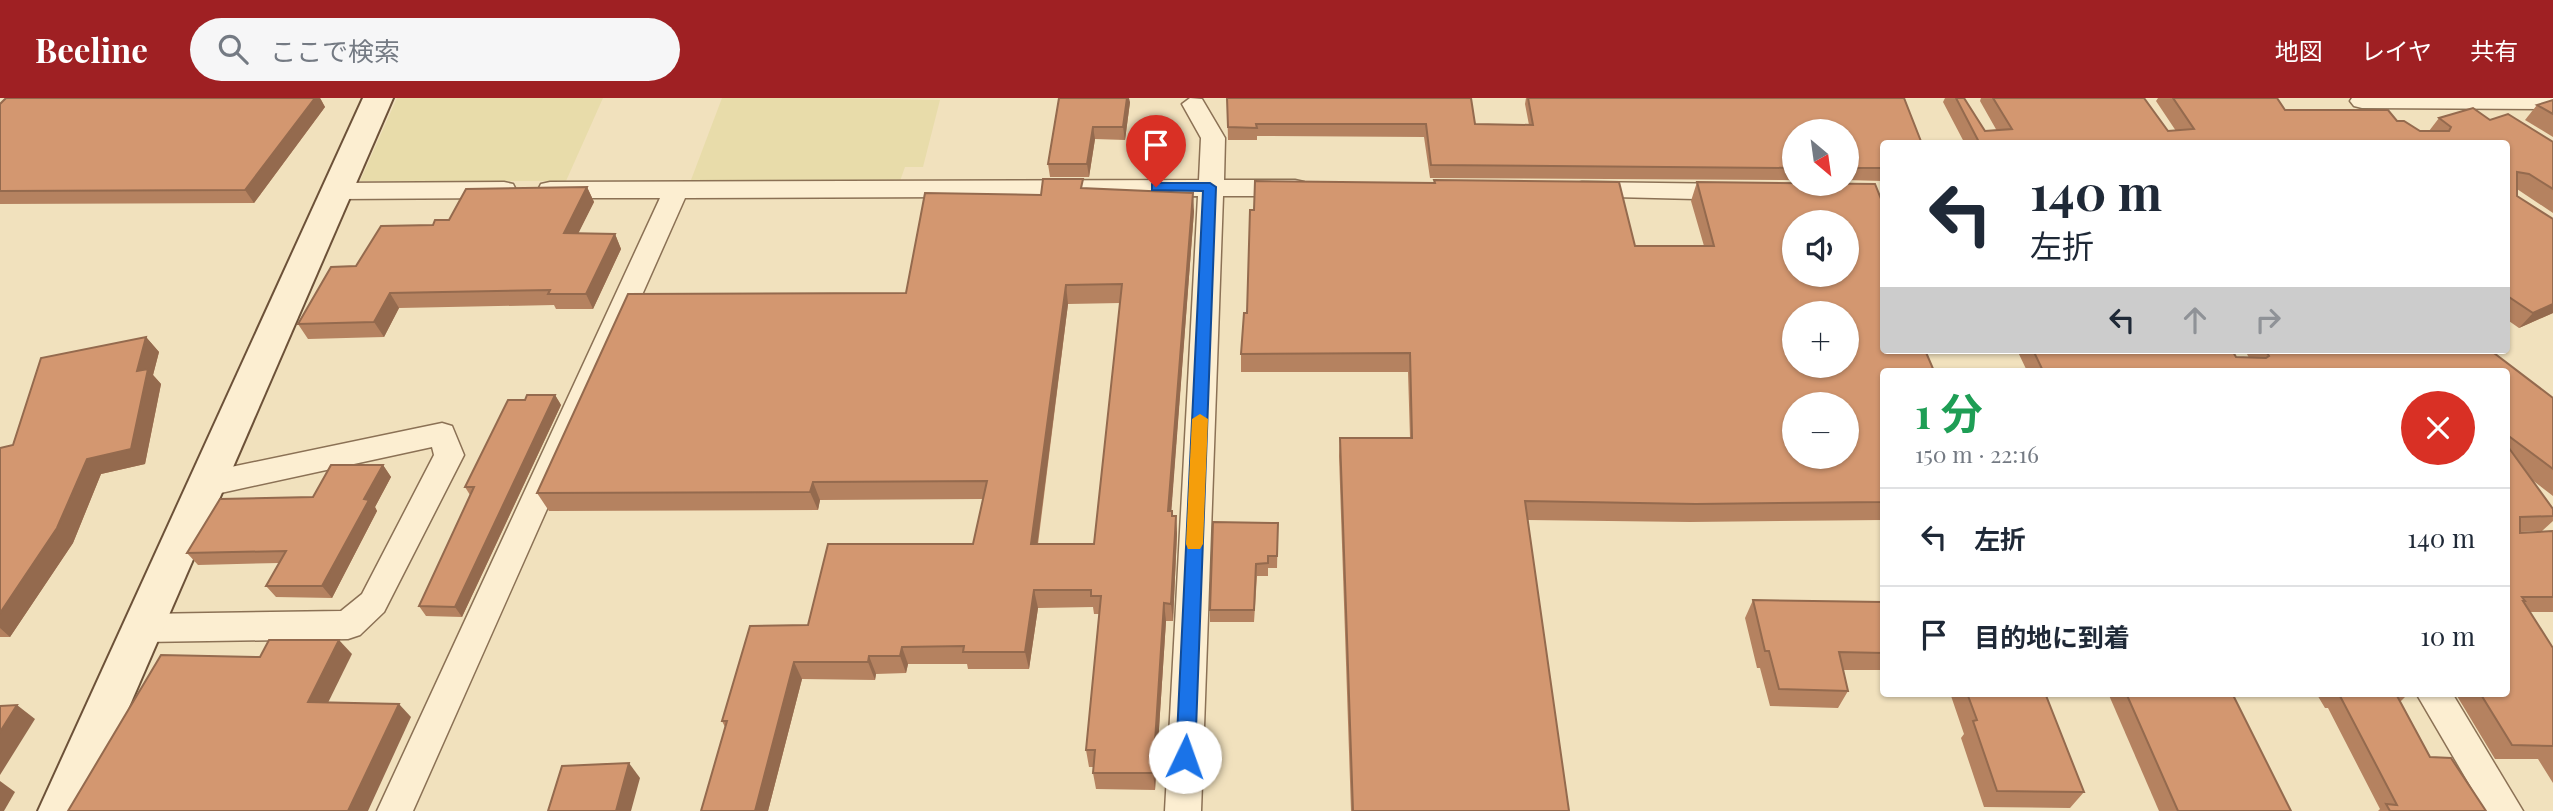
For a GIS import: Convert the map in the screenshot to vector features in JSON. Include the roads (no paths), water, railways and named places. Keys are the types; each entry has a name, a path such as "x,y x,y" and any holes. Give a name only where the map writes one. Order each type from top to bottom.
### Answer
{"street":[{"path":"61,811 378,98"},
{"path":"2394,122 2362,101 2553,102"},
{"path":"2477,103 2510,123"},
{"path":"1183,811 1213,138 1194,104"},
{"path":"337,191 1317,188"},
{"path":"395,811 676,190"},
{"path":"1564,190 1755,192"},
{"path":"143,628 348,625 373,603 449,455 442,434 206,484"},
{"path":"2434,697 2505,811"}]}
